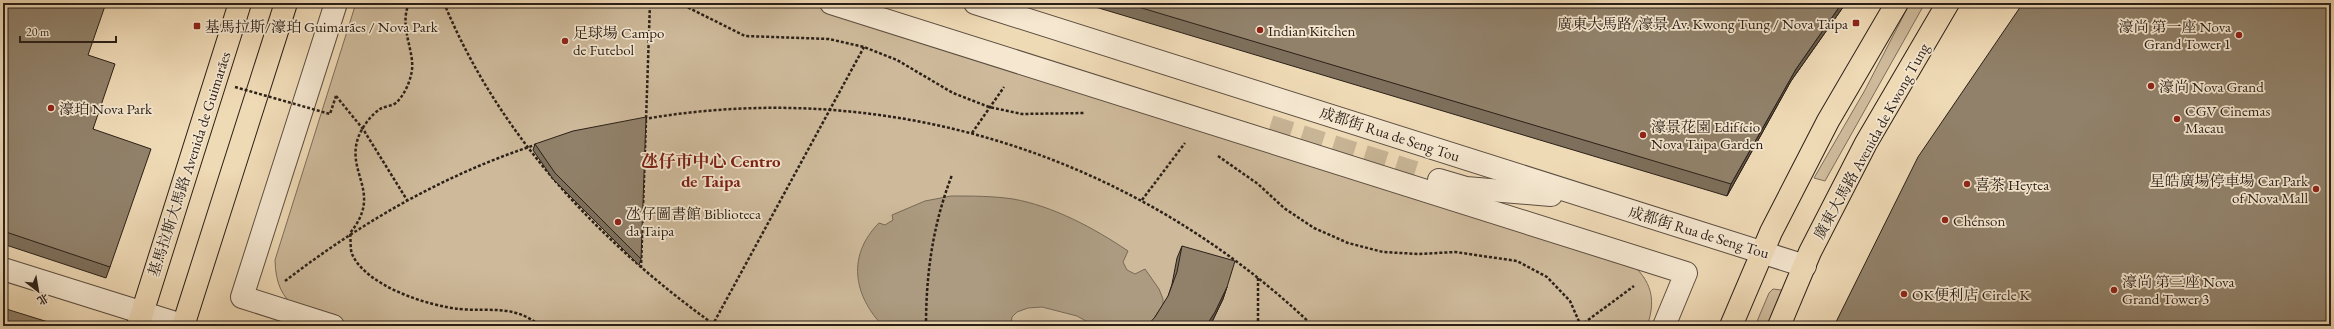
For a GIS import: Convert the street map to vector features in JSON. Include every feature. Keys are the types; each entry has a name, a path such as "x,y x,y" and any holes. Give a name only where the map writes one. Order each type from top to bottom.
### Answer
{"main road":[{"name":"基馬拉斯大馬路 Avenida de Guimarães","path":"140,319 240,3"},
{"path":"184,326 286,3"},
{"path":"1731,326 1762,252 1828,121 1897,3"},
{"name":"廣東大馬路 Avenida de Kwong Tung","path":"1779,326 1804,266 1866,143 1948,3"}],"street":[{"path":"333,326 242,297 336,3"},
{"path":"831,3 1686,273 1664,326"},
{"name":"成都街 Rua de Seng Tou","path":"975,3 1804,266"},
{"path":"1415,172 1466,188 1589,198"},
{"path":"3,269 140,319 184,326"}],"path":[{"path":"409,3 405,12 407,42 412,57 412,74 397,102 380,109 366,122 358,138 356,156 365,191 364,208 359,223 350,233 352,254 361,269 376,280 410,296 458,309 513,310 530,317 540,326"},
{"path":"444,3 489,88 528,147 581,210 641,269 670,293 714,325 864,47"},
{"path":"641,269 650,3"},
{"path":"679,3 745,36 829,39 864,47 897,60 953,94 989,107 1022,114 1087,113"},
{"path":"972,133 989,107 1023,64"},
{"path":"235,87 330,114 336,96 363,129 407,200"},
{"path":"639,120 745,108 830,110 911,120 972,133 1064,164 1142,200 1189,227 1258,277 1313,326"},
{"path":"1142,200 1202,120"},
{"path":"259,302 311,261 350,233 407,200 461,174 528,147 542,143"},
{"path":"1214,154 1258,184 1284,208 1314,228 1348,243 1383,252 1419,254 1455,252 1517,261 1547,277 1570,301 1580,326 1613,303 1660,265"},
{"path":"926,326 926,295 931,249 942,204 952,175"},
{"path":"1258,277 1258,326"}],"shaded area":[{"path":"356,3 819,3 1624,258 1640,272 1649,288 1652,305 1650,315 1647,326 345,326 306,312 295,306 287,299 281,289 277,276 275,260"},
{"path":"1910,3 1925,3 1825,181 1814,178 1865,90"},
{"path":"951,196 998,197 1028,202 1058,212 1115,242 1128,251 1123,262 1127,270 1135,274 1145,269 1159,289 1163,299 1163,309 1154,326 1095,326 1077,316 1042,307 1028,308 1017,312 1012,317 1011,326 883,326 865,301 860,288 858,261 862,248 869,235 879,223 885,225 893,220 892,215 925,201"},
{"path":"1773,289 1781,290 1783,293 1774,326 1755,326 1769,293"}],"building":[{"name":"濠珀 Nova Park","path":"3,3 106,3 88,55 115,64 93,129 151,149 110,267 3,231"},
{"name":"濠景花園 Edifício Nova Taipa Garden","path":"1125,3 1842,3 1796,69 1731,184"},
{"name":"濠尚 Nova Grand","path":"2023,3 2331,3 2331,326 1834,326 1918,157"},
{"name":"氹仔圖書館 Biblioteca da Taipa","path":"646,117 641,259 555,173 535,144 573,131"},
{"path":"1182,246 1235,261 1227,287 1215,312 1206,326 1147,326 1155,317 1168,296 1177,272"},
{"path":"3,308 61,326 3,326"}],"tunnel":[{"path":"1270,126 1415,172"}],"place":[{"name":"廣東大馬路/濠景 Av. Kwong Tung / Nova Taipa","path":"1856,23"},
{"name":"基馬拉斯/濠珀 Guimarães / Nova Park","path":"197,26"},
{"name":"Indian Kitchen","path":"1260,30"},
{"name":"濠尚 第一座 Nova Grand Tower 1","path":"2239,35"},
{"name":"足球場 Campo de Futebol","path":"565,41"},
{"name":"濠尚 Nova Grand","path":"2151,86"},
{"name":"濠珀 Nova Park","path":"51,108"},
{"name":"CGV Cinemas Macau","path":"2177,119"},
{"name":"濠景花園 Edifício Nova Taipa Garden","path":"1643,135"},
{"name":"喜茶 Heytea","path":"1967,184"},
{"name":"星皓廣場停車場 Car Park of Nova Mall","path":"2316,189"},
{"name":"Chénson","path":"1945,220"},
{"name":"氹仔圖書館 Biblioteca da Taipa","path":"618,222"},
{"name":"濠尚 第三座 Nova Grand Tower 3","path":"2114,290"},
{"name":"OK便利店 Circle K","path":"1904,294"}],"district":[{"name":"氹仔市中心 Centro de Taipa","path":"711,171"}]}
